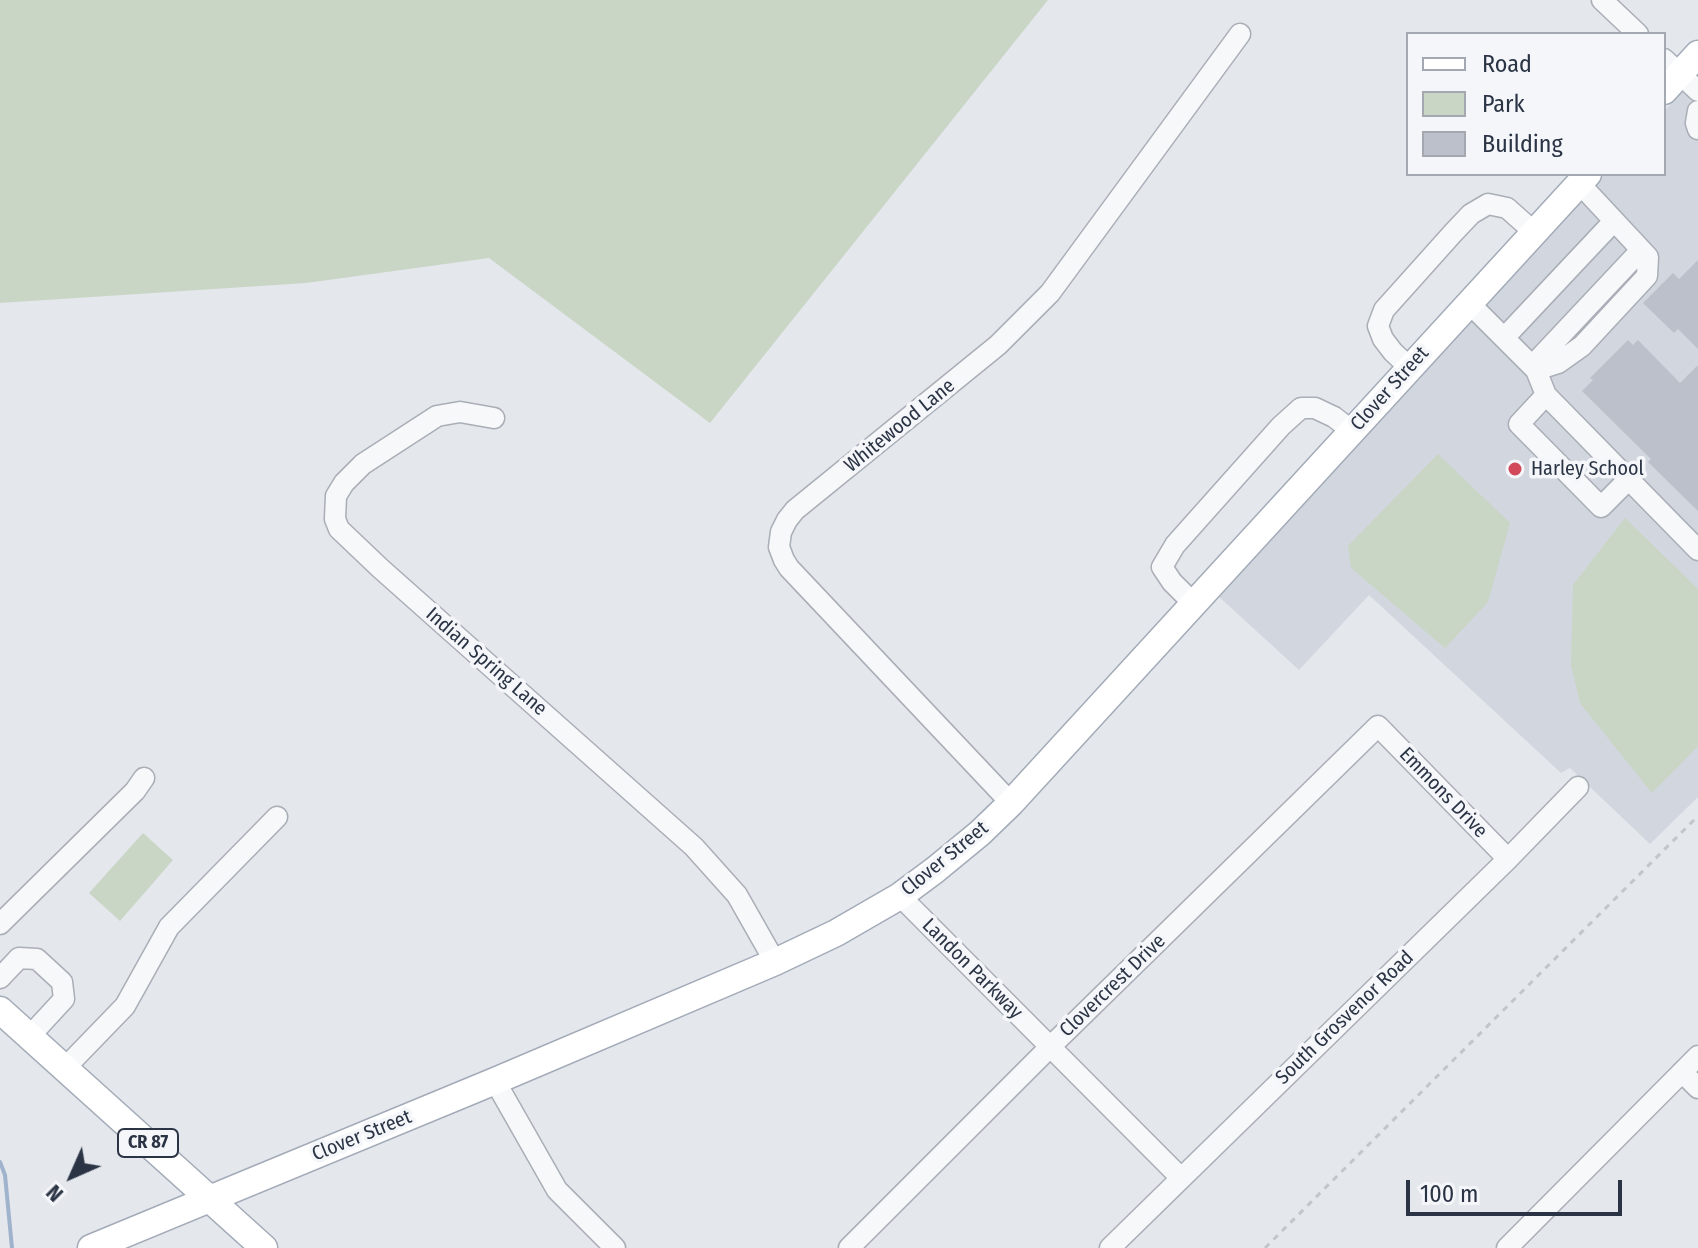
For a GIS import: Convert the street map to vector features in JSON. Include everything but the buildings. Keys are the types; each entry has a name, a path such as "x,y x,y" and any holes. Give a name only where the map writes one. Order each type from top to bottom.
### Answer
{"main road":[{"path":"1676,79 1698,54"},
{"name":"Clover Street","path":"91,1248 775,962 836,933 900,896 980,833 1011,803 1584,179"},
{"name":"CR 87","path":"0,1010 264,1248"}],"street":[{"path":"1602,0 1636,32"},
{"name":"Whitewood Lane","path":"1011,803 789,568 779,547 781,532 795,510 998,345 1050,293 1240,34"},
{"path":"1698,111 1698,129"},
{"path":"1534,368 1641,250 1614,221 1584,179"},
{"path":"1410,368 1383,339 1378,326 1384,310 1462,223 1488,204 1507,208 1534,232"},
{"path":"1504,338 1614,221"},
{"path":"1469,303 1534,368 1546,395 1698,550"},
{"path":"1546,395 1519,424 1601,507 1628,480"},
{"path":"1194,604 1162,567 1175,545 1281,426 1301,408 1315,408 1352,431"},
{"name":"Indian Spring Lane","path":"494,418 460,412 437,416 363,464 336,496 335,519 339,529 694,847 737,895 775,962"},
{"name":"Emmons Drive","path":"1378,726 1508,859"},
{"name":"Clovercrest Drive","path":"849,1248 1378,726"},
{"path":"0,924 135,791 144,778"},
{"name":"South Grosvenor Road","path":"1110,1248 1578,787"},
{"path":"65,1068 125,1006 169,927 277,817"},
{"name":"Landon Parkway","path":"900,896 1181,1178"},
{"path":"0,978 19,958 37,959 62,982 64,999 29,1037"},
{"path":"1507,1248 1698,1056"},
{"path":"1682,1072 1698,1088"},
{"path":"495,1081 550,1181 615,1248"}],"path":[{"path":"1265,1248 1698,816"}],"shaded area":[{"name":"Harley School","path":"1698,75 1698,797 1650,844 1570,768 1561,773 1369,595 1299,670 1217,595 1603,176 1666,176 1666,109"}],"green space":[{"path":"0,0 1048,0 710,423 489,258 306,283 0,303"},
{"path":"1438,454 1510,523 1488,602 1445,648 1351,568 1348,546"},
{"path":"1625,518 1698,589 1698,746 1652,793 1580,703 1571,665 1573,585"},
{"path":"143,833 173,860 120,921 89,893"}],"waterway":[{"path":"0,1162 5,1175 12,1248"}],"place":[{"name":"Harley School","path":"1515,469"}]}
